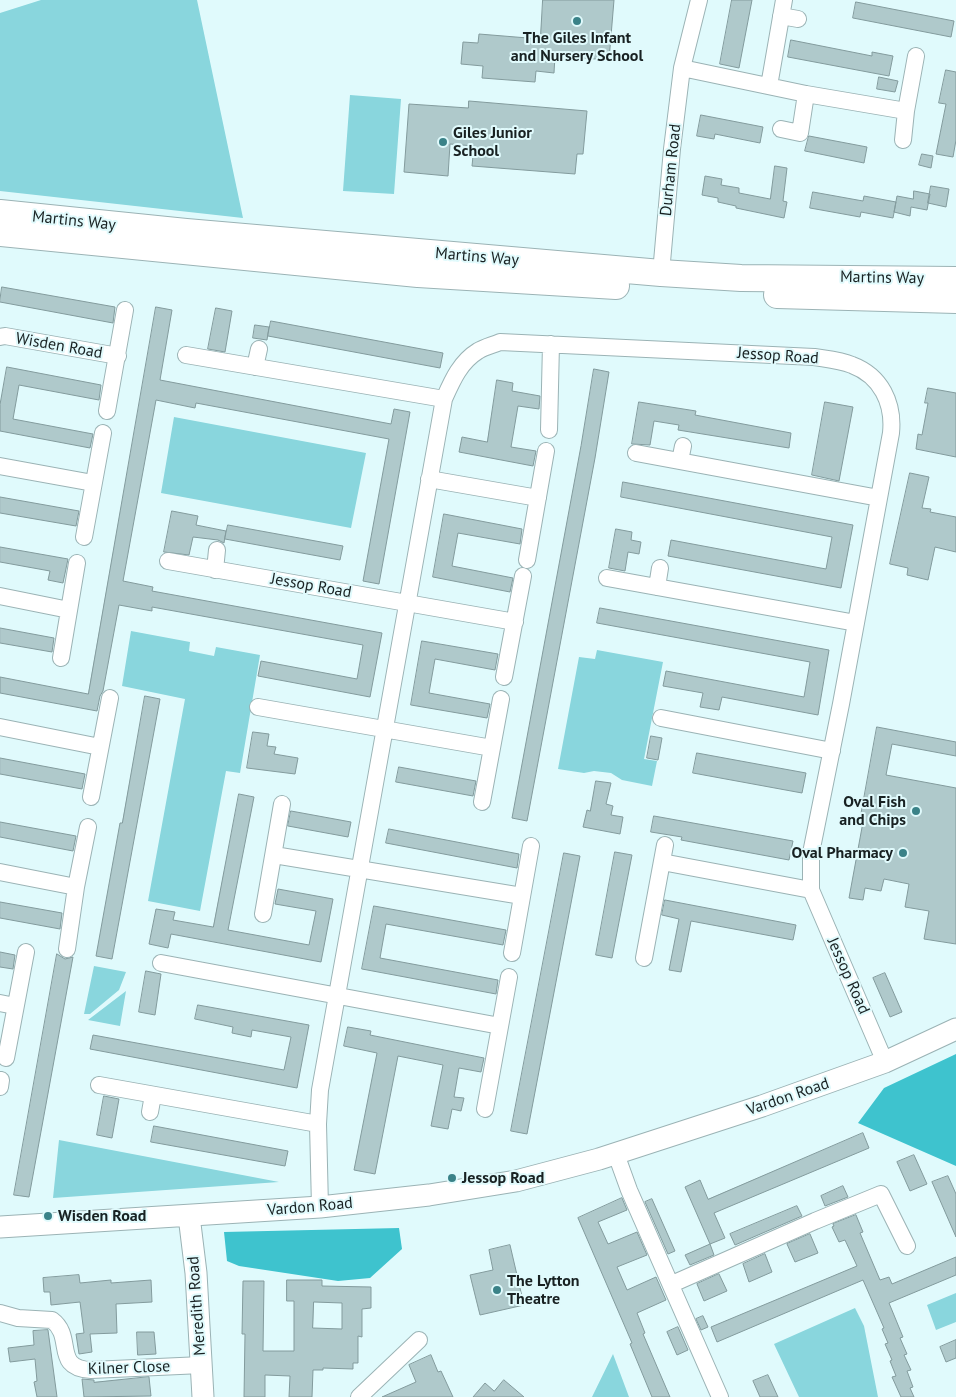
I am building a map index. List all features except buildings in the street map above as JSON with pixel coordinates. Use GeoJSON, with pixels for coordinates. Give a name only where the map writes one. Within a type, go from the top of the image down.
{"type":"FeatureCollection","features":[{"type":"Feature","properties":{"kind":"main road","name":"Martins Way"},"geometry":{"type":"LineString","coordinates":[[0,213],[186,232],[661,273],[740,278],[956,280]]}},
{"type":"Feature","properties":{"kind":"main road","name":"Martins Way"},"geometry":{"type":"LineString","coordinates":[[0,233],[187,253],[418,274],[741,294],[956,300]]}},
{"type":"Feature","properties":{"kind":"street","name":"Durham Road"},"geometry":{"type":"LineString","coordinates":[[661,273],[682,68],[698,0]]}},
{"type":"Feature","properties":{"kind":"street"},"geometry":{"type":"LineString","coordinates":[[769,86],[782,8],[798,19]]}},
{"type":"Feature","properties":{"kind":"street"},"geometry":{"type":"LineString","coordinates":[[903,140],[916,56]]}},
{"type":"Feature","properties":{"kind":"street"},"geometry":{"type":"LineString","coordinates":[[682,68],[806,94],[906,111]]}},
{"type":"Feature","properties":{"kind":"street"},"geometry":{"type":"LineString","coordinates":[[781,130],[799,141],[806,94]]}},
{"type":"Feature","properties":{"kind":"street","name":"Wisden Road"},"geometry":{"type":"LineString","coordinates":[[107,411],[125,310]]}},
{"type":"Feature","properties":{"kind":"street","name":"Wisden Road"},"geometry":{"type":"LineString","coordinates":[[0,337],[5,336],[118,356]]}},
{"type":"Feature","properties":{"kind":"street","name":"Jessop Road"},"geometry":{"type":"LineString","coordinates":[[320,1207],[318,1124],[320,1090],[444,400],[460,368],[478,351],[500,342],[814,357],[851,364],[874,378],[884,392],[892,411],[891,433],[832,751],[811,853],[811,890],[885,1062]]}},
{"type":"Feature","properties":{"kind":"street"},"geometry":{"type":"LineString","coordinates":[[549,430],[551,344]]}},
{"type":"Feature","properties":{"kind":"street"},"geometry":{"type":"LineString","coordinates":[[255,367],[259,349]]}},
{"type":"Feature","properties":{"kind":"street"},"geometry":{"type":"LineString","coordinates":[[186,355],[444,400]]}},
{"type":"Feature","properties":{"kind":"street"},"geometry":{"type":"LineString","coordinates":[[84,537],[103,434]]}},
{"type":"Feature","properties":{"kind":"street"},"geometry":{"type":"LineString","coordinates":[[527,560],[546,451]]}},
{"type":"Feature","properties":{"kind":"street"},"geometry":{"type":"LineString","coordinates":[[636,453],[682,453],[879,498]]}},
{"type":"Feature","properties":{"kind":"street"},"geometry":{"type":"LineString","coordinates":[[0,466],[93,483]]}},
{"type":"Feature","properties":{"kind":"street"},"geometry":{"type":"LineString","coordinates":[[430,479],[538,498]]}},
{"type":"Feature","properties":{"kind":"street"},"geometry":{"type":"LineString","coordinates":[[215,570],[217,550]]}},
{"type":"Feature","properties":{"kind":"street","name":"Jessop Road"},"geometry":{"type":"LineString","coordinates":[[168,561],[515,622]]}},
{"type":"Feature","properties":{"kind":"street"},"geometry":{"type":"LineString","coordinates":[[61,658],[77,563]]}},
{"type":"Feature","properties":{"kind":"street"},"geometry":{"type":"LineString","coordinates":[[657,587],[660,568]]}},
{"type":"Feature","properties":{"kind":"street"},"geometry":{"type":"LineString","coordinates":[[504,677],[523,576]]}},
{"type":"Feature","properties":{"kind":"street"},"geometry":{"type":"LineString","coordinates":[[607,578],[856,623]]}},
{"type":"Feature","properties":{"kind":"street"},"geometry":{"type":"LineString","coordinates":[[0,596],[69,610]]}},
{"type":"Feature","properties":{"kind":"street"},"geometry":{"type":"LineString","coordinates":[[91,797],[110,698]]}},
{"type":"Feature","properties":{"kind":"street"},"geometry":{"type":"LineString","coordinates":[[482,802],[501,699]]}},
{"type":"Feature","properties":{"kind":"street"},"geometry":{"type":"LineString","coordinates":[[258,707],[492,748]]}},
{"type":"Feature","properties":{"kind":"street"},"geometry":{"type":"LineString","coordinates":[[661,718],[832,751]]}},
{"type":"Feature","properties":{"kind":"street"},"geometry":{"type":"LineString","coordinates":[[0,727],[100,746]]}},
{"type":"Feature","properties":{"kind":"street"},"geometry":{"type":"LineString","coordinates":[[263,914],[282,804]]}},
{"type":"Feature","properties":{"kind":"street"},"geometry":{"type":"LineString","coordinates":[[67,949],[76,887],[88,827]]}},
{"type":"Feature","properties":{"kind":"street"},"geometry":{"type":"LineString","coordinates":[[644,958],[665,845]]}},
{"type":"Feature","properties":{"kind":"street"},"geometry":{"type":"LineString","coordinates":[[512,953],[531,846]]}},
{"type":"Feature","properties":{"kind":"street"},"geometry":{"type":"LineString","coordinates":[[274,856],[522,896]]}},
{"type":"Feature","properties":{"kind":"street"},"geometry":{"type":"LineString","coordinates":[[662,862],[811,890]]}},
{"type":"Feature","properties":{"kind":"street"},"geometry":{"type":"LineString","coordinates":[[0,872],[76,887]]}},
{"type":"Feature","properties":{"kind":"street"},"geometry":{"type":"LineString","coordinates":[[6,1058],[7,1004],[26,952]]}},
{"type":"Feature","properties":{"kind":"street"},"geometry":{"type":"LineString","coordinates":[[161,962],[500,1026]]}},
{"type":"Feature","properties":{"kind":"street"},"geometry":{"type":"LineString","coordinates":[[485,1109],[509,977]]}},
{"type":"Feature","properties":{"kind":"street","name":"Vardon Road"},"geometry":{"type":"LineString","coordinates":[[0,1227],[320,1207],[428,1195],[516,1181],[616,1154],[762,1106],[885,1062],[956,1030]]}},
{"type":"Feature","properties":{"kind":"street"},"geometry":{"type":"LineString","coordinates":[[99,1085],[318,1124]]}},
{"type":"Feature","properties":{"kind":"street"},"geometry":{"type":"LineString","coordinates":[[150,1112],[153,1095]]}},
{"type":"Feature","properties":{"kind":"street"},"geometry":{"type":"LineString","coordinates":[[616,1154],[629,1190],[672,1284],[685,1320],[720,1397]]}},
{"type":"Feature","properties":{"kind":"street"},"geometry":{"type":"LineString","coordinates":[[672,1284],[880,1194],[907,1246]]}},
{"type":"Feature","properties":{"kind":"street","name":"Meredith Road"},"geometry":{"type":"LineString","coordinates":[[189,1216],[196,1272],[203,1397]]}},
{"type":"Feature","properties":{"kind":"street","name":"Kilner Close"},"geometry":{"type":"LineString","coordinates":[[0,1313],[18,1318],[52,1320],[62,1330],[67,1359],[79,1369],[202,1365]]}},
{"type":"Feature","properties":{"kind":"street"},"geometry":{"type":"LineString","coordinates":[[359,1397],[420,1340]]}},
{"type":"Feature","properties":{"kind":"shaded area"},"geometry":{"type":"Polygon","coordinates":[[[41,0],[197,0],[243,218],[0,191],[0,13],[41,0]]]}},
{"type":"Feature","properties":{"kind":"shaded area"},"geometry":{"type":"Polygon","coordinates":[[[350,95],[401,99],[394,194],[343,191],[350,95]]]}},
{"type":"Feature","properties":{"kind":"shaded area"},"geometry":{"type":"Polygon","coordinates":[[[174,417],[366,453],[351,528],[161,493],[174,417]]]}},
{"type":"Feature","properties":{"kind":"shaded area"},"geometry":{"type":"Polygon","coordinates":[[[131,631],[190,642],[189,651],[214,656],[216,647],[260,655],[240,773],[226,771],[200,911],[148,901],[185,699],[122,686],[131,631]]]}},
{"type":"Feature","properties":{"kind":"shaded area"},"geometry":{"type":"Polygon","coordinates":[[[597,650],[663,662],[644,759],[657,761],[652,786],[622,780],[611,773],[594,771],[584,773],[558,769],[579,657],[595,659],[597,650]]]}},
{"type":"Feature","properties":{"kind":"shaded area"},"geometry":{"type":"Polygon","coordinates":[[[94,966],[126,972],[119,990],[90,1014],[84,1014],[94,966]]]}},
{"type":"Feature","properties":{"kind":"shaded area"},"geometry":{"type":"Polygon","coordinates":[[[126,991],[120,1026],[88,1020],[126,991]]]}},
{"type":"Feature","properties":{"kind":"shaded area"},"geometry":{"type":"Polygon","coordinates":[[[956,1054],[956,1166],[858,1123],[884,1088],[956,1054]]]}},
{"type":"Feature","properties":{"kind":"shaded area"},"geometry":{"type":"Polygon","coordinates":[[[59,1140],[279,1182],[53,1198],[59,1140]]]}},
{"type":"Feature","properties":{"kind":"shaded area"},"geometry":{"type":"Polygon","coordinates":[[[399,1228],[402,1249],[370,1278],[338,1281],[239,1266],[227,1261],[224,1232],[399,1228]]]}},
{"type":"Feature","properties":{"kind":"shaded area"},"geometry":{"type":"Polygon","coordinates":[[[956,1293],[956,1322],[936,1330],[927,1305],[956,1293]]]}},
{"type":"Feature","properties":{"kind":"shaded area"},"geometry":{"type":"Polygon","coordinates":[[[855,1308],[864,1326],[878,1397],[799,1397],[774,1344],[855,1308]]]}},
{"type":"Feature","properties":{"kind":"shaded area"},"geometry":{"type":"Polygon","coordinates":[[[613,1354],[629,1397],[592,1397],[613,1354]]]}},
{"type":"Feature","properties":{"kind":"place","name":"The Giles Infant and Nursery School"},"geometry":{"type":"Point","coordinates":[577,21]}},
{"type":"Feature","properties":{"kind":"place","name":"Giles Junior School"},"geometry":{"type":"Point","coordinates":[443,142]}},
{"type":"Feature","properties":{"kind":"place","name":"Oval Fish and Chips"},"geometry":{"type":"Point","coordinates":[916,811]}},
{"type":"Feature","properties":{"kind":"place","name":"Oval Pharmacy"},"geometry":{"type":"Point","coordinates":[903,853]}},
{"type":"Feature","properties":{"kind":"place","name":"Jessop Road"},"geometry":{"type":"Point","coordinates":[452,1178]}},
{"type":"Feature","properties":{"kind":"place","name":"Wisden Road"},"geometry":{"type":"Point","coordinates":[48,1216]}},
{"type":"Feature","properties":{"kind":"place","name":"The Lytton Theatre"},"geometry":{"type":"Point","coordinates":[497,1290]}}]}
